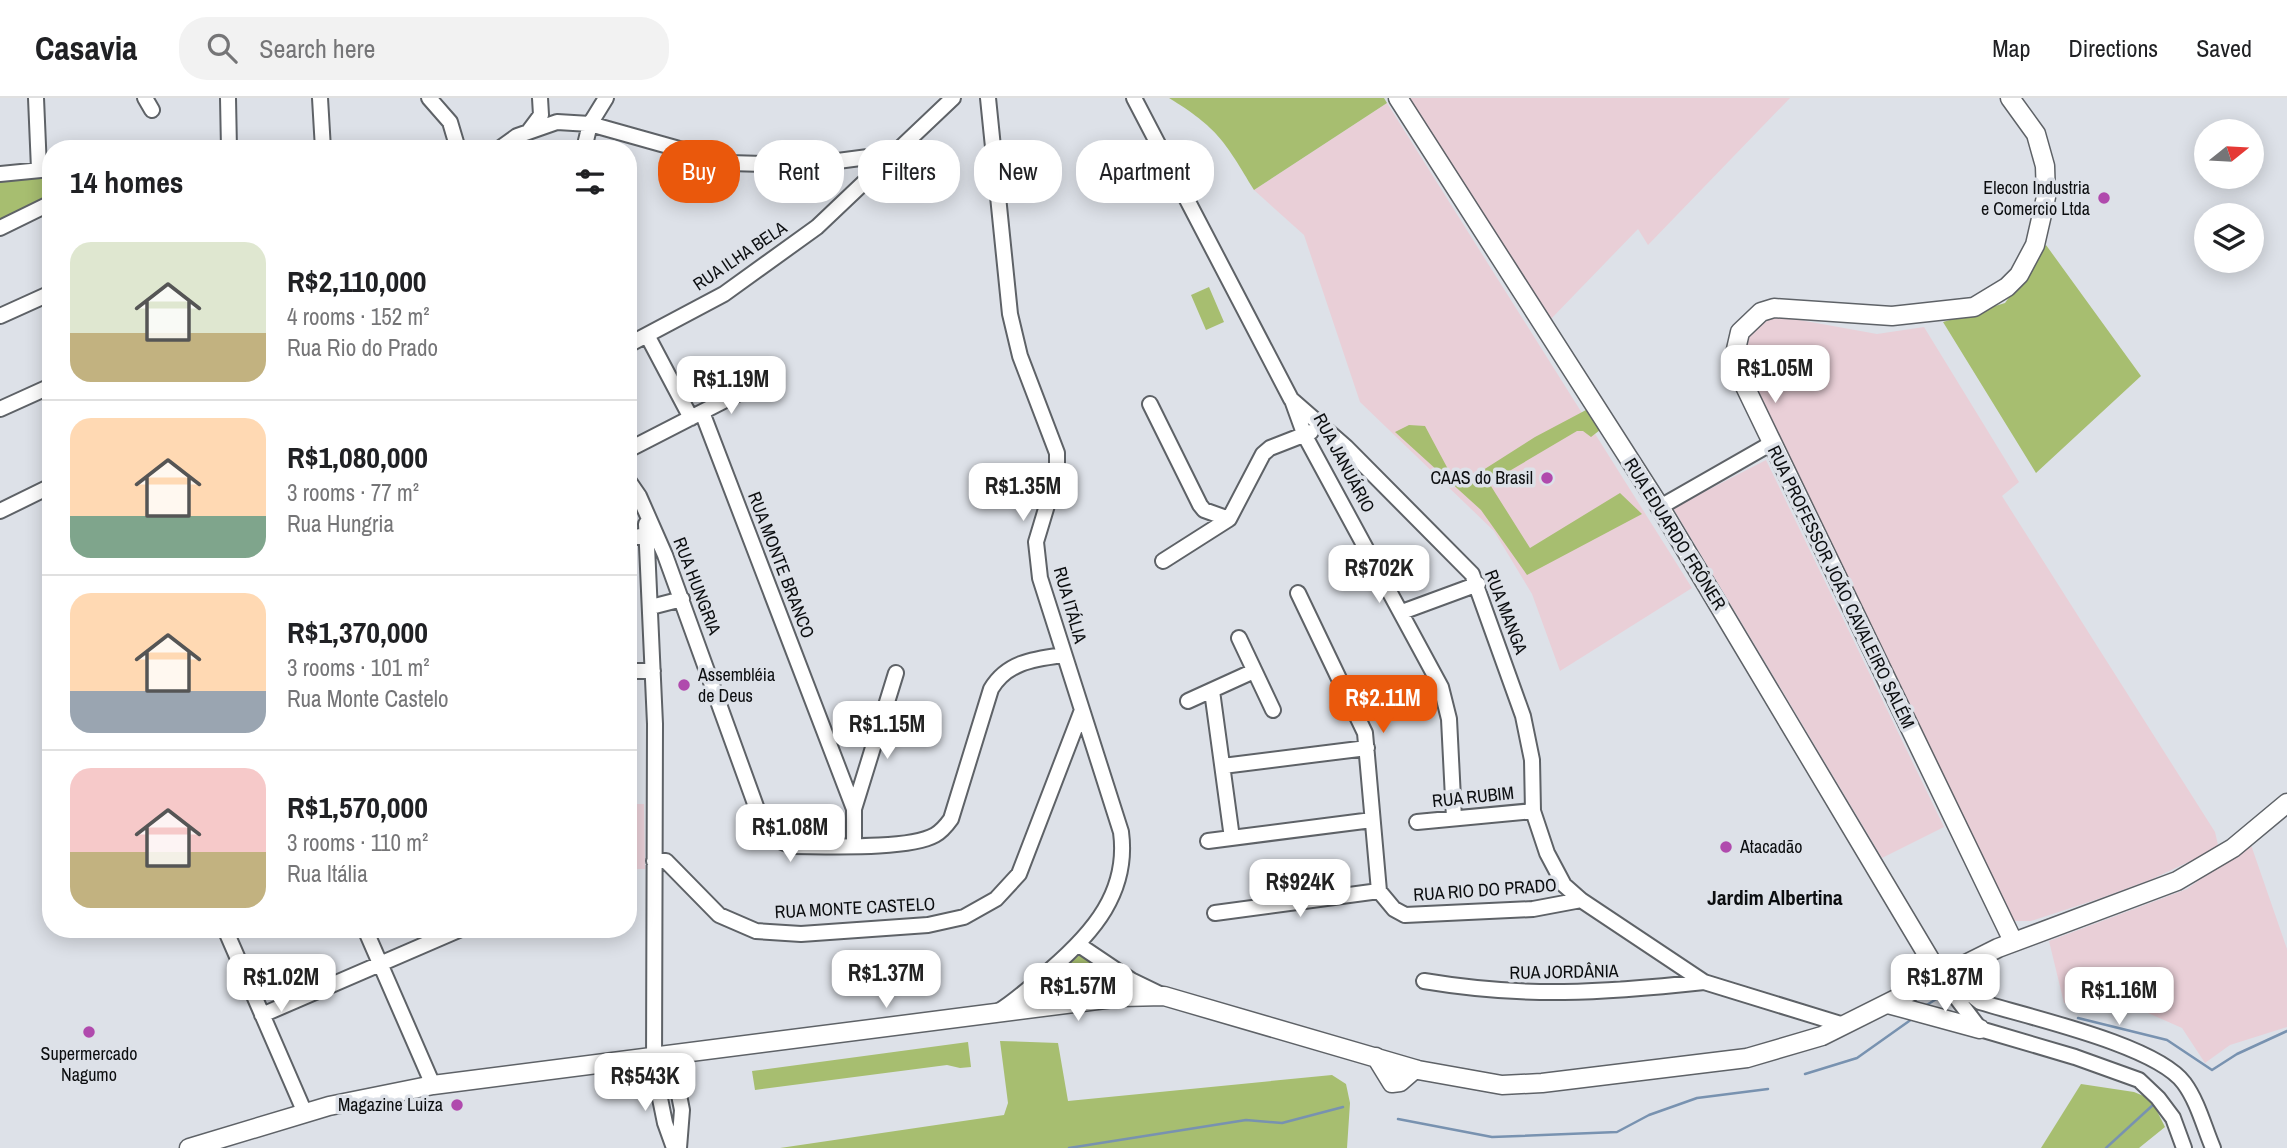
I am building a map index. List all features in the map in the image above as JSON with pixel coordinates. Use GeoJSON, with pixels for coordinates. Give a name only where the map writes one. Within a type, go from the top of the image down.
{"type":"FeatureCollection","features":[{"type":"Feature","properties":{"kind":"main road","name":"RUA EDUARDO FRÔNER"},"geometry":{"type":"LineString","coordinates":[[1398,98],[1660,507],[1943,971]]}},
{"type":"Feature","properties":{"kind":"main road","name":"RUA PROFESSOR JOÃO CAVALEIRO SALÉM"},"geometry":{"type":"LineString","coordinates":[[2010,98],[2036,134],[2045,166],[2046,197],[2040,227],[2029,259],[2019,275],[1998,293],[1974,307],[1892,316],[1793,307],[1761,312],[1740,332],[1734,358],[1772,443],[2011,937]]}},
{"type":"Feature","properties":{"kind":"main road"},"geometry":{"type":"LineString","coordinates":[[1156,992],[1415,1069],[1502,1085],[1542,1083],[1747,1058],[1795,1046],[2011,937],[2149,885],[2203,860],[2287,797]]}},
{"type":"Feature","properties":{"kind":"main road"},"geometry":{"type":"LineString","coordinates":[[2011,937],[2126,902],[2186,876],[2233,848],[2287,803]]}},
{"type":"Feature","properties":{"kind":"main road"},"geometry":{"type":"LineString","coordinates":[[190,1148],[305,1113],[433,1085],[991,1016],[1179,989],[1433,1065],[1468,1074],[1511,1079],[1705,1055],[1799,1036],[1888,1004],[1943,971]]}},
{"type":"Feature","properties":{"kind":"main road"},"geometry":{"type":"LineString","coordinates":[[1888,1004],[1980,1029]]}},
{"type":"Feature","properties":{"kind":"street"},"geometry":{"type":"LineString","coordinates":[[36,98],[42,145]]}},
{"type":"Feature","properties":{"kind":"street"},"geometry":{"type":"LineString","coordinates":[[228,98],[229,140]]}},
{"type":"Feature","properties":{"kind":"street"},"geometry":{"type":"LineString","coordinates":[[320,98],[322,140]]}},
{"type":"Feature","properties":{"kind":"street"},"geometry":{"type":"LineString","coordinates":[[540,98],[557,122]]}},
{"type":"Feature","properties":{"kind":"street"},"geometry":{"type":"LineString","coordinates":[[528,132],[541,115],[540,98]]}},
{"type":"Feature","properties":{"kind":"street"},"geometry":{"type":"LineString","coordinates":[[586,140],[590,124],[606,98]]}},
{"type":"Feature","properties":{"kind":"street","name":"RUA ILHA BELA"},"geometry":{"type":"LineString","coordinates":[[906,140],[953,98]]}},
{"type":"Feature","properties":{"kind":"street","name":"RUA ITÁLIA"},"geometry":{"type":"LineString","coordinates":[[988,98],[1010,314],[1020,356],[1056,453],[1057,472],[1036,542],[1040,578],[1121,832],[1124,853],[1107,907],[1079,945],[1016,1001],[991,1016]]}},
{"type":"Feature","properties":{"kind":"street","name":"RUA MANGA"},"geometry":{"type":"LineString","coordinates":[[1134,98],[1291,399],[1322,426],[1472,574],[1478,584],[1529,739],[1533,811],[1554,869],[1564,885],[1581,901],[1704,982],[1837,1023]]}},
{"type":"Feature","properties":{"kind":"street"},"geometry":{"type":"LineString","coordinates":[[434,100],[450,122],[455,140]]}},
{"type":"Feature","properties":{"kind":"street"},"geometry":{"type":"LineString","coordinates":[[514,140],[557,122],[590,124],[729,163],[780,166],[858,159]]}},
{"type":"Feature","properties":{"kind":"street"},"geometry":{"type":"LineString","coordinates":[[848,160],[858,164]]}},
{"type":"Feature","properties":{"kind":"street"},"geometry":{"type":"LineString","coordinates":[[0,174],[42,169]]}},
{"type":"Feature","properties":{"kind":"street","name":"RUA ILHA BELA"},"geometry":{"type":"LineString","coordinates":[[637,340],[723,294],[755,273],[817,227],[858,187]]}},
{"type":"Feature","properties":{"kind":"street"},"geometry":{"type":"LineString","coordinates":[[0,228],[42,207]]}},
{"type":"Feature","properties":{"kind":"street"},"geometry":{"type":"LineString","coordinates":[[0,316],[42,297]]}},
{"type":"Feature","properties":{"kind":"street","name":"RUA MONTE BRANCO"},"geometry":{"type":"LineString","coordinates":[[647,335],[696,415],[854,809]]}},
{"type":"Feature","properties":{"kind":"street"},"geometry":{"type":"LineString","coordinates":[[0,409],[42,390]]}},
{"type":"Feature","properties":{"kind":"street"},"geometry":{"type":"LineString","coordinates":[[637,445],[745,390]]}},
{"type":"Feature","properties":{"kind":"street","name":"RUA JANUÁRIO"},"geometry":{"type":"LineString","coordinates":[[1291,399],[1305,436],[1402,612],[1447,702],[1454,818]]}},
{"type":"Feature","properties":{"kind":"street"},"geometry":{"type":"LineString","coordinates":[[1150,404],[1200,505],[1204,510],[1229,519]]}},
{"type":"Feature","properties":{"kind":"street"},"geometry":{"type":"LineString","coordinates":[[1163,561],[1229,519],[1263,454],[1322,426]]}},
{"type":"Feature","properties":{"kind":"street"},"geometry":{"type":"LineString","coordinates":[[1660,507],[1772,443]]}},
{"type":"Feature","properties":{"kind":"street"},"geometry":{"type":"LineString","coordinates":[[0,511],[42,490]]}},
{"type":"Feature","properties":{"kind":"street","name":"RUA HUNGRIA"},"geometry":{"type":"LineString","coordinates":[[637,494],[682,599],[759,814],[769,832],[792,846],[854,846],[923,839],[943,829],[951,820],[991,689],[998,678],[1018,664],[1063,654]]}},
{"type":"Feature","properties":{"kind":"street"},"geometry":{"type":"LineString","coordinates":[[643,509],[648,534],[651,607],[654,860],[662,1056],[682,1110],[677,1148]]}},
{"type":"Feature","properties":{"kind":"street"},"geometry":{"type":"LineString","coordinates":[[637,537],[648,534]]}},
{"type":"Feature","properties":{"kind":"street"},"geometry":{"type":"LineString","coordinates":[[1402,612],[1478,584]]}},
{"type":"Feature","properties":{"kind":"street"},"geometry":{"type":"LineString","coordinates":[[1215,912],[1379,891],[1365,733],[1298,593]]}},
{"type":"Feature","properties":{"kind":"street"},"geometry":{"type":"LineString","coordinates":[[651,607],[682,599]]}},
{"type":"Feature","properties":{"kind":"street"},"geometry":{"type":"LineString","coordinates":[[1239,638],[1273,710]]}},
{"type":"Feature","properties":{"kind":"street"},"geometry":{"type":"LineString","coordinates":[[637,671],[653,671]]}},
{"type":"Feature","properties":{"kind":"street"},"geometry":{"type":"LineString","coordinates":[[1188,701],[1254,671]]}},
{"type":"Feature","properties":{"kind":"street"},"geometry":{"type":"LineString","coordinates":[[854,846],[854,809],[896,673]]}},
{"type":"Feature","properties":{"kind":"street"},"geometry":{"type":"LineString","coordinates":[[1212,691],[1232,838]]}},
{"type":"Feature","properties":{"kind":"street","name":"RUA MONTE CASTELO"},"geometry":{"type":"LineString","coordinates":[[654,860],[666,861],[719,915],[757,931],[815,933],[928,925],[964,917],[996,899],[1019,874],[1082,710]]}},
{"type":"Feature","properties":{"kind":"street"},"geometry":{"type":"LineString","coordinates":[[1223,766],[1367,748]]}},
{"type":"Feature","properties":{"kind":"street","name":"RUA RUBIM"},"geometry":{"type":"LineString","coordinates":[[1418,822],[1533,811]]}},
{"type":"Feature","properties":{"kind":"street"},"geometry":{"type":"LineString","coordinates":[[1208,841],[1372,820]]}},
{"type":"Feature","properties":{"kind":"street","name":"RUA RIO DO PRADO"},"geometry":{"type":"LineString","coordinates":[[1379,891],[1394,909],[1405,915],[1533,909],[1581,901]]}},
{"type":"Feature","properties":{"kind":"street"},"geometry":{"type":"LineString","coordinates":[[229,938],[305,1113]]}},
{"type":"Feature","properties":{"kind":"street"},"geometry":{"type":"LineString","coordinates":[[369,938],[433,1085]]}},
{"type":"Feature","properties":{"kind":"street"},"geometry":{"type":"LineString","coordinates":[[262,1015],[441,938]]}},
{"type":"Feature","properties":{"kind":"street"},"geometry":{"type":"LineString","coordinates":[[1079,945],[1156,992]]}},
{"type":"Feature","properties":{"kind":"street"},"geometry":{"type":"LineString","coordinates":[[1943,971],[1980,1029],[2075,1057],[2139,1080],[2158,1098],[2173,1118],[2184,1148]]}},
{"type":"Feature","properties":{"kind":"street"},"geometry":{"type":"LineString","coordinates":[[1943,971],[1980,1002],[2116,1044],[2168,1068],[2183,1082],[2194,1098],[2213,1148]]}},
{"type":"Feature","properties":{"kind":"street","name":"RUA JORDÂNIA"},"geometry":{"type":"LineString","coordinates":[[1424,981],[1515,994],[1610,992],[1704,982]]}},
{"type":"Feature","properties":{"kind":"street"},"geometry":{"type":"LineString","coordinates":[[662,1056],[654,1081],[677,1148]]}},
{"type":"Feature","properties":{"kind":"shaded area"},"geometry":{"type":"Polygon","coordinates":[[[1405,98],[1790,98],[1648,245],[1638,229],[1548,322],[1405,98]]]}},
{"type":"Feature","properties":{"kind":"shaded area"},"geometry":{"type":"Polygon","coordinates":[[[1387,103],[1692,588],[1560,671],[1532,594],[1494,531],[1360,402],[1304,235],[1254,190],[1387,103]]]}},
{"type":"Feature","properties":{"kind":"shaded area"},"geometry":{"type":"Polygon","coordinates":[[[1783,317],[1877,334],[1924,327],[2019,482],[2002,496],[2215,832],[2218,845],[2212,851],[2150,880],[2101,898],[2031,921],[2013,921],[1745,367],[1743,352],[1750,334],[1764,320],[1783,317]]]}},
{"type":"Feature","properties":{"kind":"shaded area"},"geometry":{"type":"Polygon","coordinates":[[[1766,460],[1944,827],[1882,858],[1673,508],[1766,460]]]}},
{"type":"Feature","properties":{"kind":"shaded area"},"geometry":{"type":"Polygon","coordinates":[[[637,804],[644,804],[645,869],[637,869],[637,804]]]}},
{"type":"Feature","properties":{"kind":"shaded area"},"geometry":{"type":"Polygon","coordinates":[[[2250,842],[2287,949],[2287,1027],[2230,1045],[2205,1063],[2182,1028],[2148,1013],[2064,1003],[2049,941],[2187,889],[2250,842]]]}},
{"type":"Feature","properties":{"kind":"green space"},"geometry":{"type":"Polygon","coordinates":[[[1169,98],[1384,98],[1387,103],[1254,190],[1219,137],[1199,118],[1169,98]]]}},
{"type":"Feature","properties":{"kind":"green space"},"geometry":{"type":"Polygon","coordinates":[[[42,176],[42,203],[0,221],[0,179],[42,176]]]}},
{"type":"Feature","properties":{"kind":"green space"},"geometry":{"type":"Polygon","coordinates":[[[2046,245],[2141,376],[2036,473],[1943,322],[2005,303],[2046,245]]]}},
{"type":"Feature","properties":{"kind":"green space"},"geometry":{"type":"Polygon","coordinates":[[[1209,287],[1224,322],[1206,330],[1191,295],[1209,287]]]}},
{"type":"Feature","properties":{"kind":"green space"},"geometry":{"type":"Polygon","coordinates":[[[1586,410],[1600,430],[1591,437],[1583,431],[1577,431],[1489,483],[1530,548],[1620,493],[1642,514],[1527,575],[1481,510],[1395,432],[1409,425],[1425,426],[1449,471],[1469,479],[1535,437],[1586,410]]]}},
{"type":"Feature","properties":{"kind":"green space"},"geometry":{"type":"Polygon","coordinates":[[[1081,953],[1129,987],[1039,994],[1081,953]]]}},
{"type":"Feature","properties":{"kind":"green space"},"geometry":{"type":"Polygon","coordinates":[[[1000,1041],[1058,1043],[1068,1101],[1332,1075],[1346,1084],[1350,1103],[1347,1148],[780,1148],[1004,1115],[1008,1103],[1000,1041]]]}},
{"type":"Feature","properties":{"kind":"green space"},"geometry":{"type":"Polygon","coordinates":[[[968,1042],[971,1067],[947,1065],[755,1090],[752,1071],[968,1042]]]}},
{"type":"Feature","properties":{"kind":"green space"},"geometry":{"type":"Polygon","coordinates":[[[2081,1084],[2134,1092],[2151,1099],[2165,1127],[2139,1148],[2041,1148],[2081,1084]]]}},
{"type":"Feature","properties":{"kind":"waterway"},"geometry":{"type":"LineString","coordinates":[[1925,1006],[1943,995]]}},
{"type":"Feature","properties":{"kind":"waterway"},"geometry":{"type":"LineString","coordinates":[[2078,1018],[2167,1040],[2212,1070],[2237,1054],[2287,1031]]}},
{"type":"Feature","properties":{"kind":"waterway"},"geometry":{"type":"LineString","coordinates":[[1805,1074],[1857,1058],[1912,1019]]}},
{"type":"Feature","properties":{"kind":"waterway"},"geometry":{"type":"LineString","coordinates":[[1398,1119],[1492,1137],[1617,1132],[1649,1115],[1697,1098],[1768,1089]]}},
{"type":"Feature","properties":{"kind":"waterway"},"geometry":{"type":"LineString","coordinates":[[2106,1148],[2154,1104]]}},
{"type":"Feature","properties":{"kind":"waterway"},"geometry":{"type":"LineString","coordinates":[[1069,1148],[1246,1120],[1282,1123],[1343,1107]]}},
{"type":"Feature","properties":{"kind":"place","name":"Elecon Industria e Comercio Ltda"},"geometry":{"type":"Point","coordinates":[2104,198]}},
{"type":"Feature","properties":{"kind":"place","name":"CAAS do Brasil"},"geometry":{"type":"Point","coordinates":[1547,478]}},
{"type":"Feature","properties":{"kind":"place","name":"Assembléia de Deus"},"geometry":{"type":"Point","coordinates":[684,685]}},
{"type":"Feature","properties":{"kind":"place","name":"Atacadão"},"geometry":{"type":"Point","coordinates":[1726,847]}},
{"type":"Feature","properties":{"kind":"place","name":"Supermercado Nagumo"},"geometry":{"type":"Point","coordinates":[89,1032]}},
{"type":"Feature","properties":{"kind":"place","name":"Magazine Luiza"},"geometry":{"type":"Point","coordinates":[457,1105]}},
{"type":"Feature","properties":{"kind":"district","name":"Jardim Albertina"},"geometry":{"type":"Point","coordinates":[1775,898]}}]}
